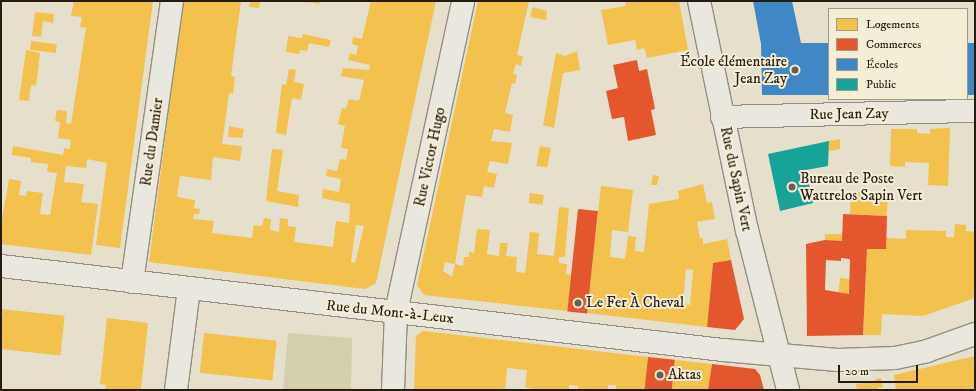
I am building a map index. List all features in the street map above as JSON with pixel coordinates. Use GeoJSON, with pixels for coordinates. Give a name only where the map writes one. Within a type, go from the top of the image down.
{"type":"FeatureCollection","features":[{"type":"Feature","properties":{"kind":"street","name":"Rue du Damier"},"geometry":{"type":"LineString","coordinates":[[132,282],[172,1]]}},
{"type":"Feature","properties":{"kind":"street","name":"Rue Victor Hugo"},"geometry":{"type":"LineString","coordinates":[[393,390],[396,312],[463,1]]}},
{"type":"Feature","properties":{"kind":"street","name":"Rue du Sapin Vert"},"geometry":{"type":"LineString","coordinates":[[699,1],[722,117],[788,390]]}},
{"type":"Feature","properties":{"kind":"street","name":"Rue Jean Zay"},"geometry":{"type":"LineString","coordinates":[[722,117],[975,111]]}},
{"type":"Feature","properties":{"kind":"street","name":"Rue du Mont-à-Leux"},"geometry":{"type":"LineString","coordinates":[[1,266],[189,289],[779,355],[838,360],[895,358],[927,351],[975,334]]}},
{"type":"Feature","properties":{"kind":"street"},"geometry":{"type":"LineString","coordinates":[[176,390],[189,289]]}},
{"type":"Feature","properties":{"kind":"shaded area"},"geometry":{"type":"Polygon","coordinates":[[[288,333],[352,338],[351,390],[283,390],[288,333]]]}},
{"type":"Feature","properties":{"kind":"building: Logements"},"geometry":{"type":"Polygon","coordinates":[[[74,1],[153,1],[120,248],[96,245],[107,163],[87,159],[86,168],[66,166],[64,182],[84,184],[81,202],[98,204],[91,255],[1,244],[1,225],[9,179],[21,181],[19,195],[26,196],[27,191],[43,193],[40,214],[50,215],[57,173],[47,172],[48,164],[31,162],[31,158],[12,155],[13,146],[63,155],[64,148],[70,149],[71,140],[58,138],[60,122],[55,121],[57,110],[67,111],[66,123],[71,124],[86,28],[80,27],[82,17],[71,16],[74,1]]]}},
{"type":"Feature","properties":{"kind":"building: Logements"},"geometry":{"type":"Polygon","coordinates":[[[183,1],[241,1],[231,76],[235,77],[233,94],[229,93],[222,144],[242,146],[240,161],[213,157],[211,180],[180,176],[177,197],[195,200],[194,208],[200,209],[199,214],[194,214],[193,219],[214,221],[212,233],[252,238],[254,225],[262,226],[264,218],[271,219],[270,230],[279,232],[280,218],[288,219],[288,226],[296,227],[294,242],[333,247],[336,221],[349,223],[350,204],[322,198],[323,189],[339,192],[341,179],[326,176],[327,169],[337,171],[340,159],[346,160],[348,149],[341,148],[345,126],[338,124],[342,108],[346,109],[349,99],[359,101],[364,80],[341,76],[343,68],[369,70],[370,65],[348,60],[350,53],[356,55],[358,46],[352,44],[353,37],[362,39],[371,1],[436,1],[376,283],[365,289],[149,262],[183,1]],[[356,225],[351,262],[355,263],[364,226],[356,225]]]}},
{"type":"Feature","properties":{"kind":"building: Logements"},"geometry":{"type":"Polygon","coordinates":[[[250,1],[260,1],[259,8],[249,7],[250,1]]]}},
{"type":"Feature","properties":{"kind":"building: Logements"},"geometry":{"type":"Polygon","coordinates":[[[296,1],[308,1],[308,3],[296,1]]]}},
{"type":"Feature","properties":{"kind":"building: Logements"},"geometry":{"type":"Polygon","coordinates":[[[320,1],[319,4],[310,2],[320,1]]]}},
{"type":"Feature","properties":{"kind":"building: Logements"},"geometry":{"type":"Polygon","coordinates":[[[478,1],[529,1],[517,55],[523,56],[521,66],[516,64],[513,74],[517,75],[515,84],[512,83],[505,113],[513,115],[510,132],[494,129],[491,141],[512,143],[508,164],[490,161],[487,172],[497,174],[494,188],[484,186],[482,197],[466,195],[455,264],[463,266],[464,257],[469,257],[469,252],[474,253],[477,229],[490,230],[487,254],[499,256],[500,243],[508,243],[506,256],[517,257],[516,272],[525,273],[530,232],[539,233],[537,254],[554,256],[559,207],[569,208],[565,257],[559,257],[559,263],[567,264],[566,274],[571,275],[567,311],[424,295],[417,285],[478,1]],[[445,262],[443,271],[452,277],[455,264],[445,262]]]}},
{"type":"Feature","properties":{"kind":"building: Logements"},"geometry":{"type":"Polygon","coordinates":[[[625,1],[679,1],[688,50],[647,58],[644,48],[637,50],[635,40],[608,45],[601,10],[626,6],[625,1]]]}},
{"type":"Feature","properties":{"kind":"building: Logements"},"geometry":{"type":"Polygon","coordinates":[[[533,7],[547,11],[546,20],[530,17],[533,7]]]}},
{"type":"Feature","properties":{"kind":"building: Logements"},"geometry":{"type":"Polygon","coordinates":[[[35,12],[54,14],[53,23],[43,21],[41,37],[32,36],[35,12]]]}},
{"type":"Feature","properties":{"kind":"building: Logements"},"geometry":{"type":"Polygon","coordinates":[[[303,34],[331,40],[329,47],[309,43],[307,51],[300,50],[299,54],[286,52],[288,36],[302,38],[303,34]]]}},
{"type":"Feature","properties":{"kind":"building: Logements"},"geometry":{"type":"Polygon","coordinates":[[[31,41],[57,44],[56,53],[30,50],[31,41]]]}},
{"type":"Feature","properties":{"kind":"building: Logements"},"geometry":{"type":"Polygon","coordinates":[[[26,50],[40,53],[36,86],[31,85],[29,101],[19,100],[26,50]]]}},
{"type":"Feature","properties":{"kind":"building: Logements"},"geometry":{"type":"Polygon","coordinates":[[[577,51],[580,70],[563,73],[554,128],[543,125],[556,53],[565,56],[577,51]]]}},
{"type":"Feature","properties":{"kind":"building: Logements"},"geometry":{"type":"Polygon","coordinates":[[[289,69],[296,70],[294,82],[304,84],[301,100],[292,98],[286,135],[276,133],[282,84],[286,85],[289,69]]]}},
{"type":"Feature","properties":{"kind":"building: Logements"},"geometry":{"type":"Polygon","coordinates":[[[229,126],[244,129],[242,138],[228,137],[229,126]]]}},
{"type":"Feature","properties":{"kind":"building: Logements"},"geometry":{"type":"Polygon","coordinates":[[[950,128],[948,186],[928,185],[929,163],[905,162],[905,167],[890,166],[891,129],[917,129],[917,133],[930,134],[930,129],[950,128]]]}},
{"type":"Feature","properties":{"kind":"building: Logements"},"geometry":{"type":"Polygon","coordinates":[[[840,139],[840,149],[829,151],[829,141],[840,139]]]}},
{"type":"Feature","properties":{"kind":"building: Logements"},"geometry":{"type":"Polygon","coordinates":[[[540,146],[551,148],[547,168],[537,166],[540,146]]]}},
{"type":"Feature","properties":{"kind":"building: Logements"},"geometry":{"type":"Polygon","coordinates":[[[272,149],[283,150],[277,191],[299,195],[298,207],[266,201],[272,149]]]}},
{"type":"Feature","properties":{"kind":"building: Logements"},"geometry":{"type":"Polygon","coordinates":[[[653,175],[659,176],[657,185],[651,185],[653,175]]]}},
{"type":"Feature","properties":{"kind":"building: Logements"},"geometry":{"type":"Polygon","coordinates":[[[703,184],[707,203],[712,202],[715,219],[697,222],[700,238],[703,238],[703,244],[727,239],[731,260],[713,263],[707,327],[587,313],[601,186],[633,190],[628,232],[612,230],[610,257],[625,259],[628,236],[636,237],[635,251],[644,252],[649,204],[679,199],[678,191],[703,184]],[[686,269],[683,304],[690,305],[693,270],[686,269]]]}},
{"type":"Feature","properties":{"kind":"building: Logements"},"geometry":{"type":"Polygon","coordinates":[[[851,192],[888,194],[887,216],[850,214],[851,192]]]}},
{"type":"Feature","properties":{"kind":"building: Logements"},"geometry":{"type":"Polygon","coordinates":[[[530,193],[544,195],[542,205],[529,203],[530,193]]]}},
{"type":"Feature","properties":{"kind":"building: Logements"},"geometry":{"type":"Polygon","coordinates":[[[955,224],[966,225],[966,231],[975,232],[975,298],[923,316],[882,314],[881,335],[863,335],[867,249],[886,249],[886,238],[906,239],[906,230],[946,231],[946,237],[954,237],[955,224]]]}},
{"type":"Feature","properties":{"kind":"building: Logements"},"geometry":{"type":"Polygon","coordinates":[[[825,234],[842,234],[842,241],[825,240],[825,234]]]}},
{"type":"Feature","properties":{"kind":"building: Logements"},"geometry":{"type":"Polygon","coordinates":[[[840,278],[850,279],[848,295],[838,294],[840,278]]]}},
{"type":"Feature","properties":{"kind":"building: Logements"},"geometry":{"type":"Polygon","coordinates":[[[1,309],[65,316],[60,355],[1,349],[1,309]]]}},
{"type":"Feature","properties":{"kind":"building: Logements"},"geometry":{"type":"Polygon","coordinates":[[[107,318],[148,323],[141,389],[105,390],[106,385],[100,384],[107,318]]]}},
{"type":"Feature","properties":{"kind":"building: Logements"},"geometry":{"type":"Polygon","coordinates":[[[423,331],[648,357],[645,390],[616,390],[616,385],[608,385],[608,390],[578,390],[578,386],[569,385],[569,390],[536,390],[525,387],[527,370],[507,368],[505,390],[414,390],[416,336],[423,331]]]}},
{"type":"Feature","properties":{"kind":"building: Logements"},"geometry":{"type":"Polygon","coordinates":[[[204,333],[277,341],[272,380],[200,373],[204,333]]]}},
{"type":"Feature","properties":{"kind":"building: Logements"},"geometry":{"type":"Polygon","coordinates":[[[975,356],[975,390],[896,390],[894,375],[975,356]]]}},
{"type":"Feature","properties":{"kind":"building: Logements"},"geometry":{"type":"Polygon","coordinates":[[[675,360],[712,364],[708,390],[671,390],[675,360]]]}},
{"type":"Feature","properties":{"kind":"building: Logements"},"geometry":{"type":"Polygon","coordinates":[[[881,378],[883,387],[877,388],[878,390],[857,390],[856,384],[876,382],[875,379],[881,378]]]}},
{"type":"Feature","properties":{"kind":"building: Commerces"},"geometry":{"type":"Polygon","coordinates":[[[637,60],[639,71],[647,69],[655,109],[651,110],[656,135],[628,141],[624,117],[612,119],[606,91],[618,88],[613,65],[637,60]]]}},
{"type":"Feature","properties":{"kind":"building: Commerces"},"geometry":{"type":"Polygon","coordinates":[[[578,209],[598,211],[587,314],[567,311],[578,209]]]}},
{"type":"Feature","properties":{"kind":"building: Commerces"},"geometry":{"type":"Polygon","coordinates":[[[843,214],[887,216],[886,249],[867,249],[863,335],[807,336],[806,244],[825,240],[842,241],[843,214]],[[841,258],[841,261],[826,260],[825,290],[849,294],[850,259],[841,258]]]}},
{"type":"Feature","properties":{"kind":"building: Commerces"},"geometry":{"type":"Polygon","coordinates":[[[731,260],[744,319],[735,330],[707,327],[713,263],[731,260]]]}},
{"type":"Feature","properties":{"kind":"building: Commerces","name":"Aktas"},"geometry":{"type":"Polygon","coordinates":[[[648,357],[675,360],[672,390],[645,390],[648,357]]]}},
{"type":"Feature","properties":{"kind":"building: Commerces"},"geometry":{"type":"Polygon","coordinates":[[[712,364],[755,369],[760,375],[764,390],[708,390],[712,364]]]}},
{"type":"Feature","properties":{"kind":"building: Écoles","name":"École élémentaire Jean Zay"},"geometry":{"type":"Polygon","coordinates":[[[753,1],[792,1],[801,43],[828,43],[828,95],[762,95],[761,44],[753,1]]]}},
{"type":"Feature","properties":{"kind":"building: Écoles"},"geometry":{"type":"Polygon","coordinates":[[[968,43],[975,43],[975,95],[968,95],[968,43]]]}},
{"type":"Feature","properties":{"kind":"building: Public","name":"Bureau de Poste Wattrelos Sapin Vert"},"geometry":{"type":"Polygon","coordinates":[[[829,141],[828,166],[806,170],[813,203],[780,211],[768,154],[829,141]]]}},
{"type":"Feature","properties":{"kind":"place","name":"École élémentaire Jean Zay"},"geometry":{"type":"Point","coordinates":[795,70]}},
{"type":"Feature","properties":{"kind":"place","name":"Bureau de Poste Wattrelos Sapin Vert"},"geometry":{"type":"Point","coordinates":[792,187]}},
{"type":"Feature","properties":{"kind":"place","name":"Le Fer À Cheval"},"geometry":{"type":"Point","coordinates":[578,303]}},
{"type":"Feature","properties":{"kind":"place","name":"Aktas"},"geometry":{"type":"Point","coordinates":[660,375]}}]}
